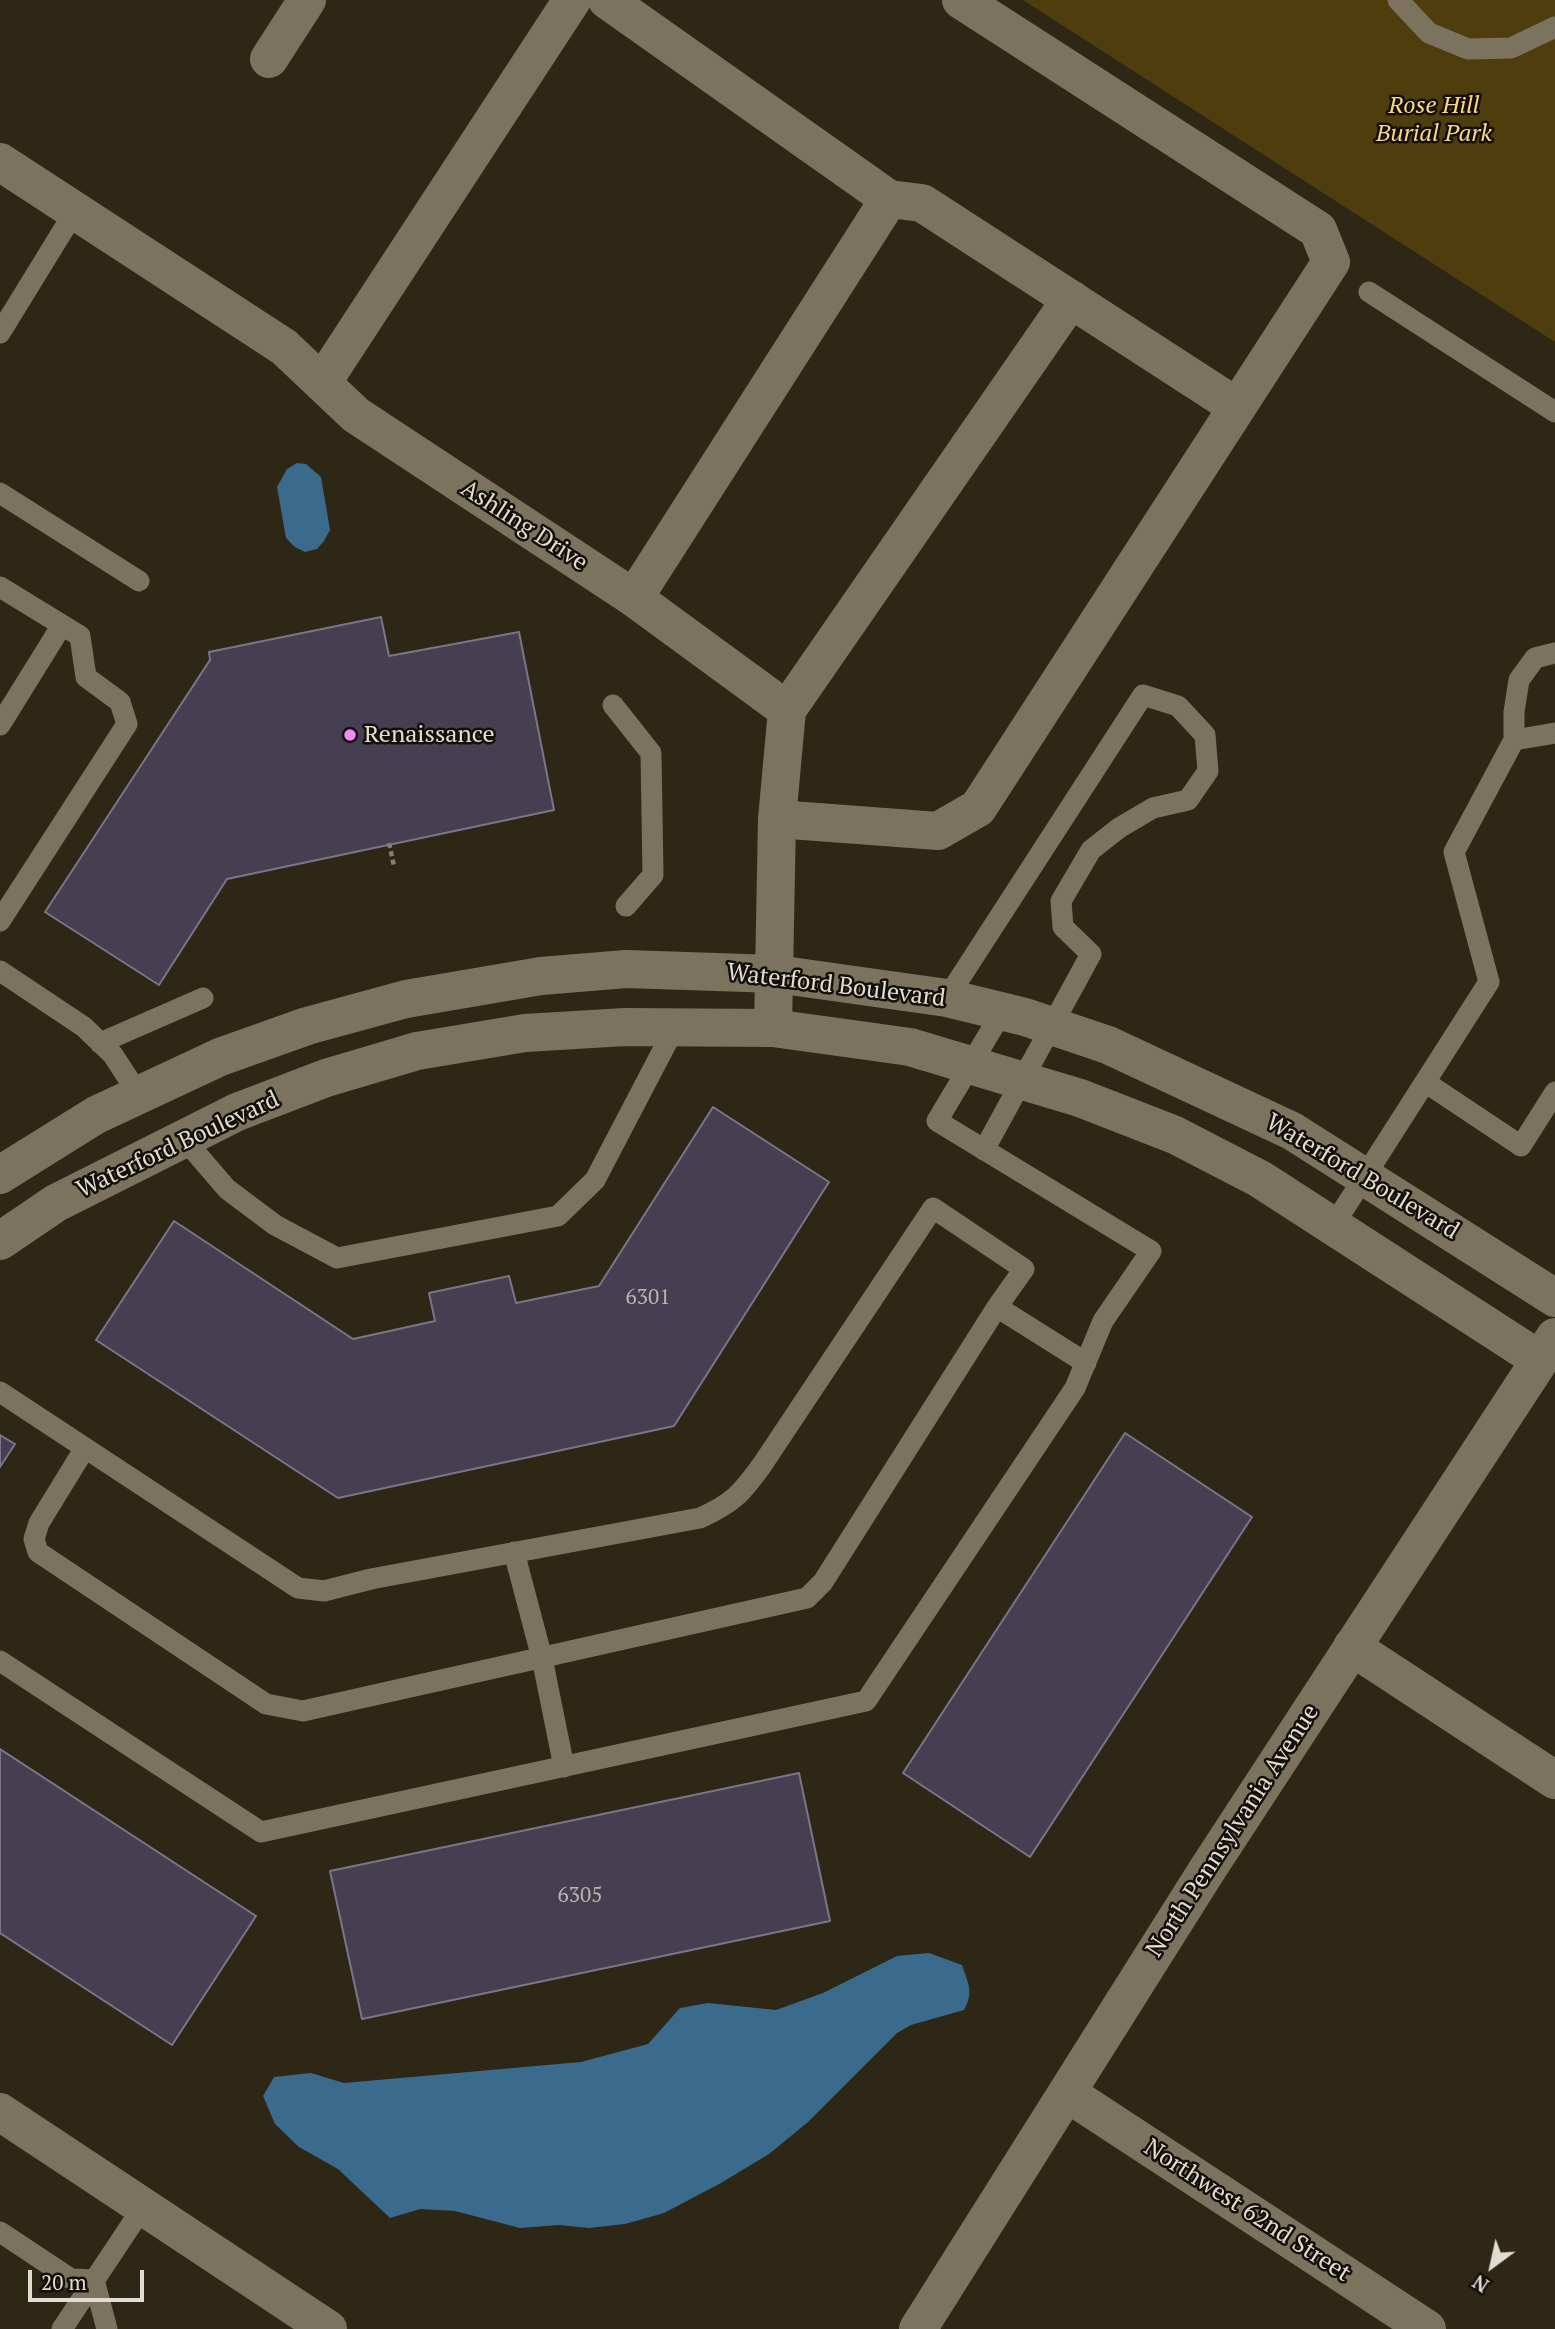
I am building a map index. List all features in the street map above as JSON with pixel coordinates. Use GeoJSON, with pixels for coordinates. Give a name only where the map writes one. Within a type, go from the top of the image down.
{"type":"FeatureCollection","features":[{"type":"Feature","properties":{"kind":"street"},"geometry":{"type":"LineString","coordinates":[[269,59],[307,0]]}},
{"type":"Feature","properties":{"kind":"street"},"geometry":{"type":"LineString","coordinates":[[322,383],[572,0]]}},
{"type":"Feature","properties":{"kind":"street"},"geometry":{"type":"LineString","coordinates":[[607,0],[889,199],[922,203],[1237,407]]}},
{"type":"Feature","properties":{"kind":"street"},"geometry":{"type":"LineString","coordinates":[[777,819],[938,831],[978,808],[1331,262],[1318,230],[961,0]]}},
{"type":"Feature","properties":{"kind":"street","name":"Ashling Drive"},"geometry":{"type":"LineString","coordinates":[[0,162],[284,347],[356,415],[634,598],[787,710]]}},
{"type":"Feature","properties":{"kind":"street"},"geometry":{"type":"LineString","coordinates":[[634,598],[889,199]]}},
{"type":"Feature","properties":{"kind":"street"},"geometry":{"type":"LineString","coordinates":[[774,1028],[777,819],[787,710],[1071,299]]}},
{"type":"Feature","properties":{"kind":"street","name":"Waterford Boulevard"},"geometry":{"type":"LineString","coordinates":[[0,1175],[96,1115],[220,1058],[283,1035],[406,999],[541,976],[626,969],[776,974],[947,998],[1051,1026],[1108,1045],[1292,1131],[1555,1298]]}},
{"type":"Feature","properties":{"kind":"street","name":"Waterford Boulevard"},"geometry":{"type":"LineString","coordinates":[[0,1241],[56,1203],[237,1112],[326,1078],[417,1051],[525,1033],[625,1027],[774,1028],[909,1047],[1080,1098],[1175,1135],[1260,1180],[1333,1226],[1548,1349]]}},
{"type":"Feature","properties":{"kind":"street"},"geometry":{"type":"LineString","coordinates":[[139,1095],[184,1139]]}},
{"type":"Feature","properties":{"kind":"street","name":"North Pennsylvania Avenue"},"geometry":{"type":"LineString","coordinates":[[918,2329],[1208,1870],[1548,1349]]}},
{"type":"Feature","properties":{"kind":"street"},"geometry":{"type":"LineString","coordinates":[[1352,1647],[1555,1780]]}},
{"type":"Feature","properties":{"kind":"street","name":"Northwest 62nd Street"},"geometry":{"type":"LineString","coordinates":[[1067,2093],[1427,2329]]}},
{"type":"Feature","properties":{"kind":"street"},"geometry":{"type":"LineString","coordinates":[[0,2112],[328,2329]]}},
{"type":"Feature","properties":{"kind":"lane"},"geometry":{"type":"LineString","coordinates":[[1398,0],[1429,33],[1468,49],[1511,48],[1555,27]]}},
{"type":"Feature","properties":{"kind":"lane"},"geometry":{"type":"LineString","coordinates":[[0,333],[75,211]]}},
{"type":"Feature","properties":{"kind":"lane"},"geometry":{"type":"LineString","coordinates":[[1368,292],[1555,412]]}},
{"type":"Feature","properties":{"kind":"lane"},"geometry":{"type":"LineString","coordinates":[[0,493],[139,581]]}},
{"type":"Feature","properties":{"kind":"lane"},"geometry":{"type":"LineString","coordinates":[[0,587],[80,636],[86,677],[120,702],[127,724],[0,921]]}},
{"type":"Feature","properties":{"kind":"lane"},"geometry":{"type":"LineString","coordinates":[[0,725],[62,625]]}},
{"type":"Feature","properties":{"kind":"lane"},"geometry":{"type":"LineString","coordinates":[[1333,1226],[1489,982],[1454,852],[1514,740],[1514,712],[1519,680],[1535,658],[1555,653]]}},
{"type":"Feature","properties":{"kind":"lane"},"geometry":{"type":"LineString","coordinates":[[947,998],[1143,695],[1178,706],[1205,735],[1208,771],[1188,800],[1153,808],[1119,828],[1091,850],[1061,901],[1063,927],[1091,954],[984,1150]]}},
{"type":"Feature","properties":{"kind":"lane"},"geometry":{"type":"LineString","coordinates":[[613,705],[651,753],[653,874],[626,906]]}},
{"type":"Feature","properties":{"kind":"lane"},"geometry":{"type":"LineString","coordinates":[[1514,740],[1555,733]]}},
{"type":"Feature","properties":{"kind":"lane"},"geometry":{"type":"LineString","coordinates":[[0,971],[84,1027],[113,1055],[139,1095]]}},
{"type":"Feature","properties":{"kind":"lane"},"geometry":{"type":"LineString","coordinates":[[100,1043],[203,998]]}},
{"type":"Feature","properties":{"kind":"lane"},"geometry":{"type":"LineString","coordinates":[[0,1661],[261,1832],[866,1701],[1075,1388],[1103,1321],[1151,1251],[936,1121],[1002,1012]]}},
{"type":"Feature","properties":{"kind":"lane"},"geometry":{"type":"LineString","coordinates":[[184,1139],[227,1189],[275,1225],[337,1258],[558,1216],[595,1180],[676,1027]]}},
{"type":"Feature","properties":{"kind":"lane"},"geometry":{"type":"LineString","coordinates":[[1425,1082],[1521,1146],[1555,1092]]}},
{"type":"Feature","properties":{"kind":"lane"},"geometry":{"type":"LineString","coordinates":[[0,1392],[298,1588],[324,1591],[372,1579],[700,1518],[725,1507],[742,1493],[762,1465],[933,1209],[1024,1269],[823,1582],[807,1598],[303,1711],[266,1704],[38,1552],[34,1539],[39,1523],[85,1448]]}},
{"type":"Feature","properties":{"kind":"lane"},"geometry":{"type":"LineString","coordinates":[[998,1307],[1086,1363]]}},
{"type":"Feature","properties":{"kind":"lane"},"geometry":{"type":"LineString","coordinates":[[514,1552],[565,1767]]}},
{"type":"Feature","properties":{"kind":"lane"},"geometry":{"type":"LineString","coordinates":[[62,2329],[144,2207]]}},
{"type":"Feature","properties":{"kind":"lane"},"geometry":{"type":"LineString","coordinates":[[0,2232],[71,2279],[94,2280]]}},
{"type":"Feature","properties":{"kind":"lane"},"geometry":{"type":"LineString","coordinates":[[91,2329],[94,2280]]}},
{"type":"Feature","properties":{"kind":"lane"},"geometry":{"type":"LineString","coordinates":[[94,2280],[107,2329]]}},
{"type":"Feature","properties":{"kind":"path"},"geometry":{"type":"LineString","coordinates":[[389,843],[394,866]]}},
{"type":"Feature","properties":{"kind":"green space","name":"Rose Hill Burial Park"},"geometry":{"type":"Polygon","coordinates":[[[1023,0],[1555,0],[1555,342],[1023,0]]]}},
{"type":"Feature","properties":{"kind":"water"},"geometry":{"type":"Polygon","coordinates":[[[297,463],[306,464],[321,477],[330,530],[317,549],[305,552],[286,538],[277,487],[287,469],[297,463]]]}},
{"type":"Feature","properties":{"kind":"water"},"geometry":{"type":"Polygon","coordinates":[[[929,1953],[962,1965],[969,1993],[964,2010],[911,2025],[897,2033],[808,2122],[769,2154],[664,2213],[625,2224],[589,2228],[559,2225],[520,2228],[455,2211],[420,2209],[390,2218],[338,2169],[299,2147],[275,2124],[263,2096],[274,2077],[311,2073],[344,2083],[581,2062],[648,2044],[680,2008],[708,2003],[776,2010],[823,1993],[897,1956],[929,1953]]]}},
{"type":"Feature","properties":{"kind":"building","name":"Renaissance"},"geometry":{"type":"Polygon","coordinates":[[[381,617],[389,656],[519,632],[554,810],[227,879],[159,985],[45,912],[210,660],[209,652],[381,617]]]}},
{"type":"Feature","properties":{"kind":"building"},"geometry":{"type":"Polygon","coordinates":[[[713,1107],[829,1182],[674,1426],[338,1498],[96,1340],[174,1221],[353,1339],[435,1321],[429,1293],[509,1276],[516,1303],[599,1286],[713,1107]]]}},
{"type":"Feature","properties":{"kind":"building"},"geometry":{"type":"Polygon","coordinates":[[[1125,1433],[1252,1517],[1030,1857],[903,1773],[1125,1433]]]}},
{"type":"Feature","properties":{"kind":"building"},"geometry":{"type":"Polygon","coordinates":[[[0,1435],[15,1444],[0,1467],[0,1435]]]}},
{"type":"Feature","properties":{"kind":"building"},"geometry":{"type":"Polygon","coordinates":[[[0,1749],[256,1916],[172,2045],[0,1933],[0,1749]]]}},
{"type":"Feature","properties":{"kind":"building"},"geometry":{"type":"Polygon","coordinates":[[[799,1773],[830,1921],[362,2019],[330,1871],[799,1773]]]}},
{"type":"Feature","properties":{"kind":"place","name":"Renaissance"},"geometry":{"type":"Point","coordinates":[350,735]}}]}
